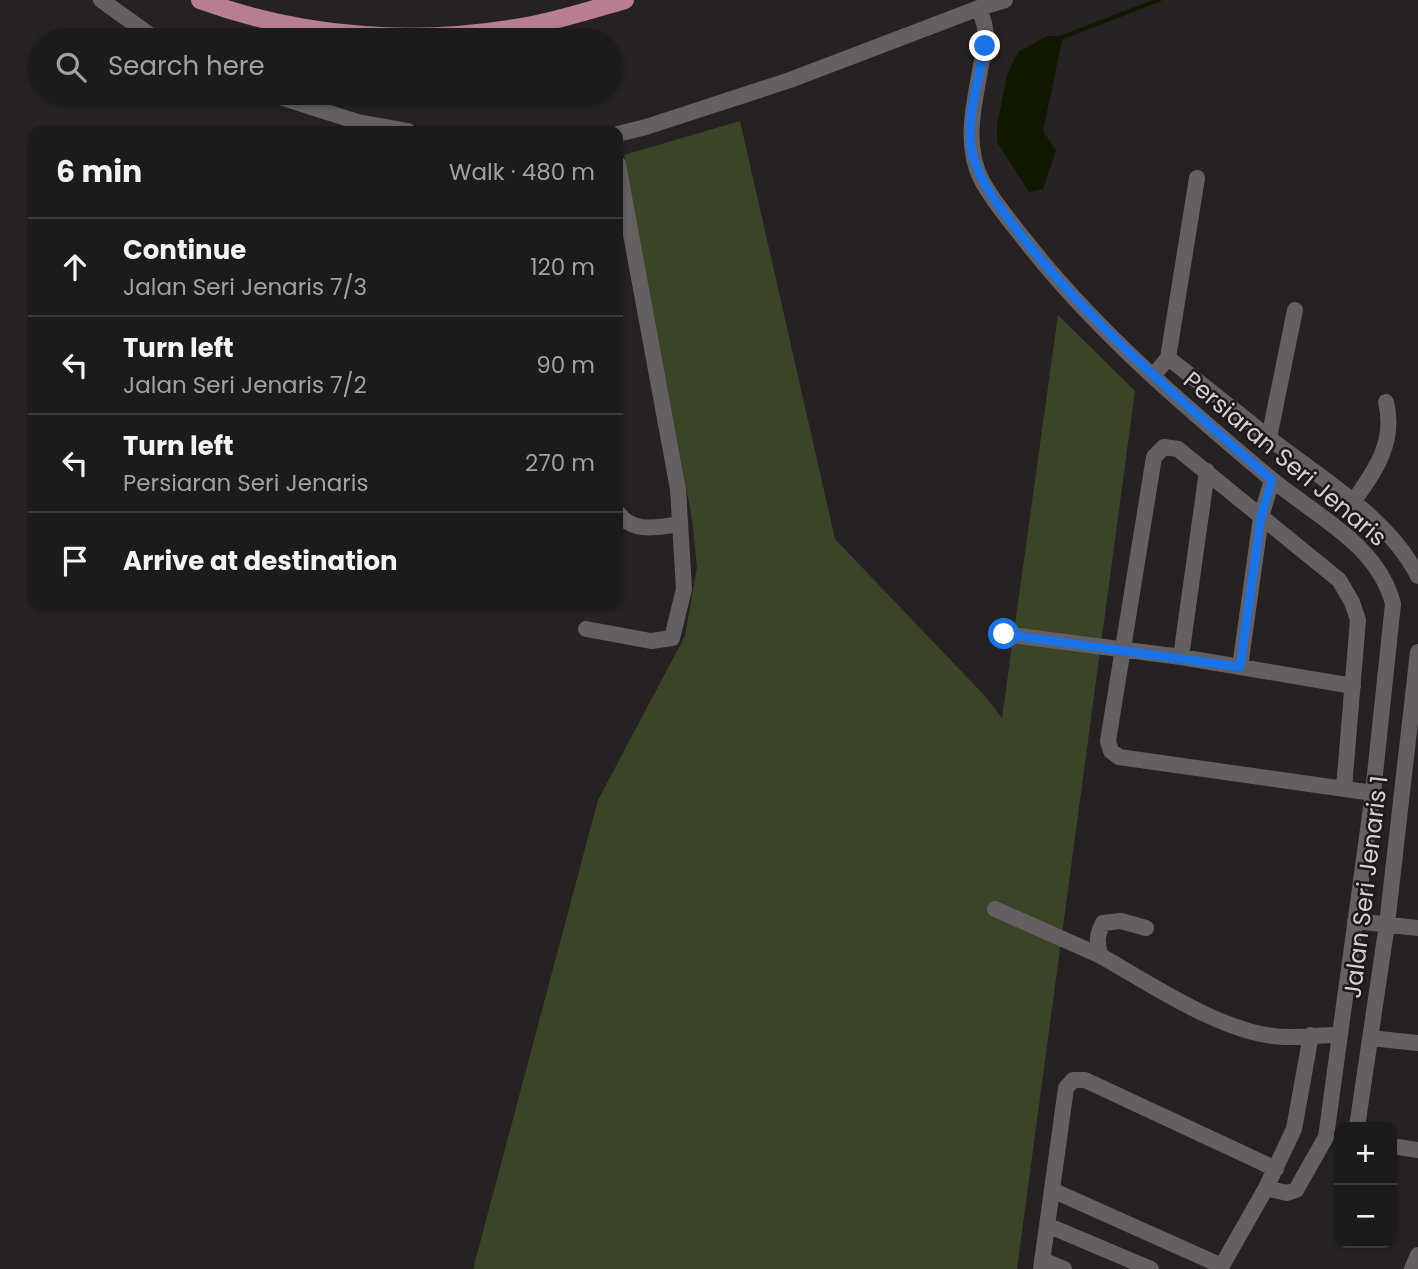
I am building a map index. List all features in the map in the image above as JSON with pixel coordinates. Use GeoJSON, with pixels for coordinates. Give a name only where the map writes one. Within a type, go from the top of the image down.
{"type":"FeatureCollection","features":[{"type":"Feature","properties":{"kind":"main road"},"geometry":{"type":"LineString","coordinates":[[200,0],[265,20],[304,28]]}},
{"type":"Feature","properties":{"kind":"main road"},"geometry":{"type":"LineString","coordinates":[[516,28],[624,0]]}},
{"type":"Feature","properties":{"kind":"street"},"geometry":{"type":"LineString","coordinates":[[101,0],[140,28]]}},
{"type":"Feature","properties":{"kind":"street"},"geometry":{"type":"LineString","coordinates":[[623,133],[790,80],[1005,0]]}},
{"type":"Feature","properties":{"kind":"street","name":"Persiaran Seri Jenaris"},"geometry":{"type":"LineString","coordinates":[[979,8],[985,29],[985,46],[970,137],[980,178],[1052,273],[1153,376],[1272,480],[1369,558],[1385,579],[1393,604],[1373,793],[1339,1035],[1333,1138]]}},
{"type":"Feature","properties":{"kind":"street"},"geometry":{"type":"LineString","coordinates":[[305,105],[380,126]]}},
{"type":"Feature","properties":{"kind":"street"},"geometry":{"type":"LineString","coordinates":[[1153,376],[1168,358],[1197,178]]}},
{"type":"Feature","properties":{"kind":"street"},"geometry":{"type":"LineString","coordinates":[[586,629],[651,642],[673,638],[684,589],[674,466],[623,191]]}},
{"type":"Feature","properties":{"kind":"street"},"geometry":{"type":"LineString","coordinates":[[1269,438],[1295,310]]}},
{"type":"Feature","properties":{"kind":"street"},"geometry":{"type":"LineString","coordinates":[[1168,358],[1353,502],[1393,540],[1418,576]]}},
{"type":"Feature","properties":{"kind":"street"},"geometry":{"type":"LineString","coordinates":[[1353,502],[1374,472],[1386,445],[1389,431],[1386,402]]}},
{"type":"Feature","properties":{"kind":"street"},"geometry":{"type":"LineString","coordinates":[[1344,788],[1358,620],[1352,601],[1339,580],[1207,471],[1173,447],[1160,449],[1154,457],[1108,741],[1111,751],[1119,757],[1373,793]]}},
{"type":"Feature","properties":{"kind":"street"},"geometry":{"type":"LineString","coordinates":[[1181,657],[1207,471]]}},
{"type":"Feature","properties":{"kind":"street"},"geometry":{"type":"LineString","coordinates":[[1240,667],[1261,517],[1272,480]]}},
{"type":"Feature","properties":{"kind":"street"},"geometry":{"type":"LineString","coordinates":[[623,520],[648,529],[680,524]]}},
{"type":"Feature","properties":{"kind":"street"},"geometry":{"type":"LineString","coordinates":[[1004,634],[1181,657],[1353,685]]}},
{"type":"Feature","properties":{"kind":"street","name":"Jalan Seri Jenaris 1"},"geometry":{"type":"LineString","coordinates":[[1358,1122],[1387,924],[1418,652]]}},
{"type":"Feature","properties":{"kind":"street"},"geometry":{"type":"LineString","coordinates":[[1385,679],[1413,684]]}},
{"type":"Feature","properties":{"kind":"street"},"geometry":{"type":"LineString","coordinates":[[995,909],[1101,956],[1194,1009],[1235,1026],[1274,1037],[1339,1035]]}},
{"type":"Feature","properties":{"kind":"street"},"geometry":{"type":"LineString","coordinates":[[1101,956],[1096,944],[1103,923],[1121,920],[1146,928]]}},
{"type":"Feature","properties":{"kind":"street"},"geometry":{"type":"LineString","coordinates":[[1355,920],[1418,928]]}},
{"type":"Feature","properties":{"kind":"street"},"geometry":{"type":"LineString","coordinates":[[1052,1190],[1221,1267],[1266,1188],[1294,1129],[1311,1035]]}},
{"type":"Feature","properties":{"kind":"street"},"geometry":{"type":"LineString","coordinates":[[1370,1038],[1418,1043]]}},
{"type":"Feature","properties":{"kind":"street"},"geometry":{"type":"LineString","coordinates":[[1064,1269],[1041,1265],[1066,1088],[1073,1080],[1085,1080],[1276,1169]]}},
{"type":"Feature","properties":{"kind":"street"},"geometry":{"type":"LineString","coordinates":[[1266,1188],[1287,1193],[1296,1190],[1333,1138]]}},
{"type":"Feature","properties":{"kind":"street"},"geometry":{"type":"LineString","coordinates":[[1397,1147],[1418,1150]]}},
{"type":"Feature","properties":{"kind":"street"},"geometry":{"type":"LineString","coordinates":[[1047,1225],[1151,1269]]}},
{"type":"Feature","properties":{"kind":"street"},"geometry":{"type":"LineString","coordinates":[[1412,1269],[1418,1255]]}},
{"type":"Feature","properties":{"kind":"shaded area"},"geometry":{"type":"Polygon","coordinates":[[[1047,36],[1063,36],[1043,131],[1056,150],[1043,189],[1029,192],[997,142],[997,125],[1007,75],[1018,52],[1047,36]]]}},
{"type":"Feature","properties":{"kind":"shaded area"},"geometry":{"type":"Polygon","coordinates":[[[740,121],[835,539],[984,695],[1002,718],[1058,315],[1135,391],[1017,1269],[473,1269],[598,800],[685,636],[697,567],[692,519],[624,155],[740,121]]]}},
{"type":"Feature","properties":{"kind":"waterway"},"geometry":{"type":"LineString","coordinates":[[1060,38],[1159,0]]}},
{"type":"Feature","properties":{"kind":"route"},"geometry":{"type":"LineString","coordinates":[[985,46],[970,137],[980,178],[993,198],[1067,290],[1153,376],[1272,480],[1261,517],[1240,667],[1004,634]]}}]}
